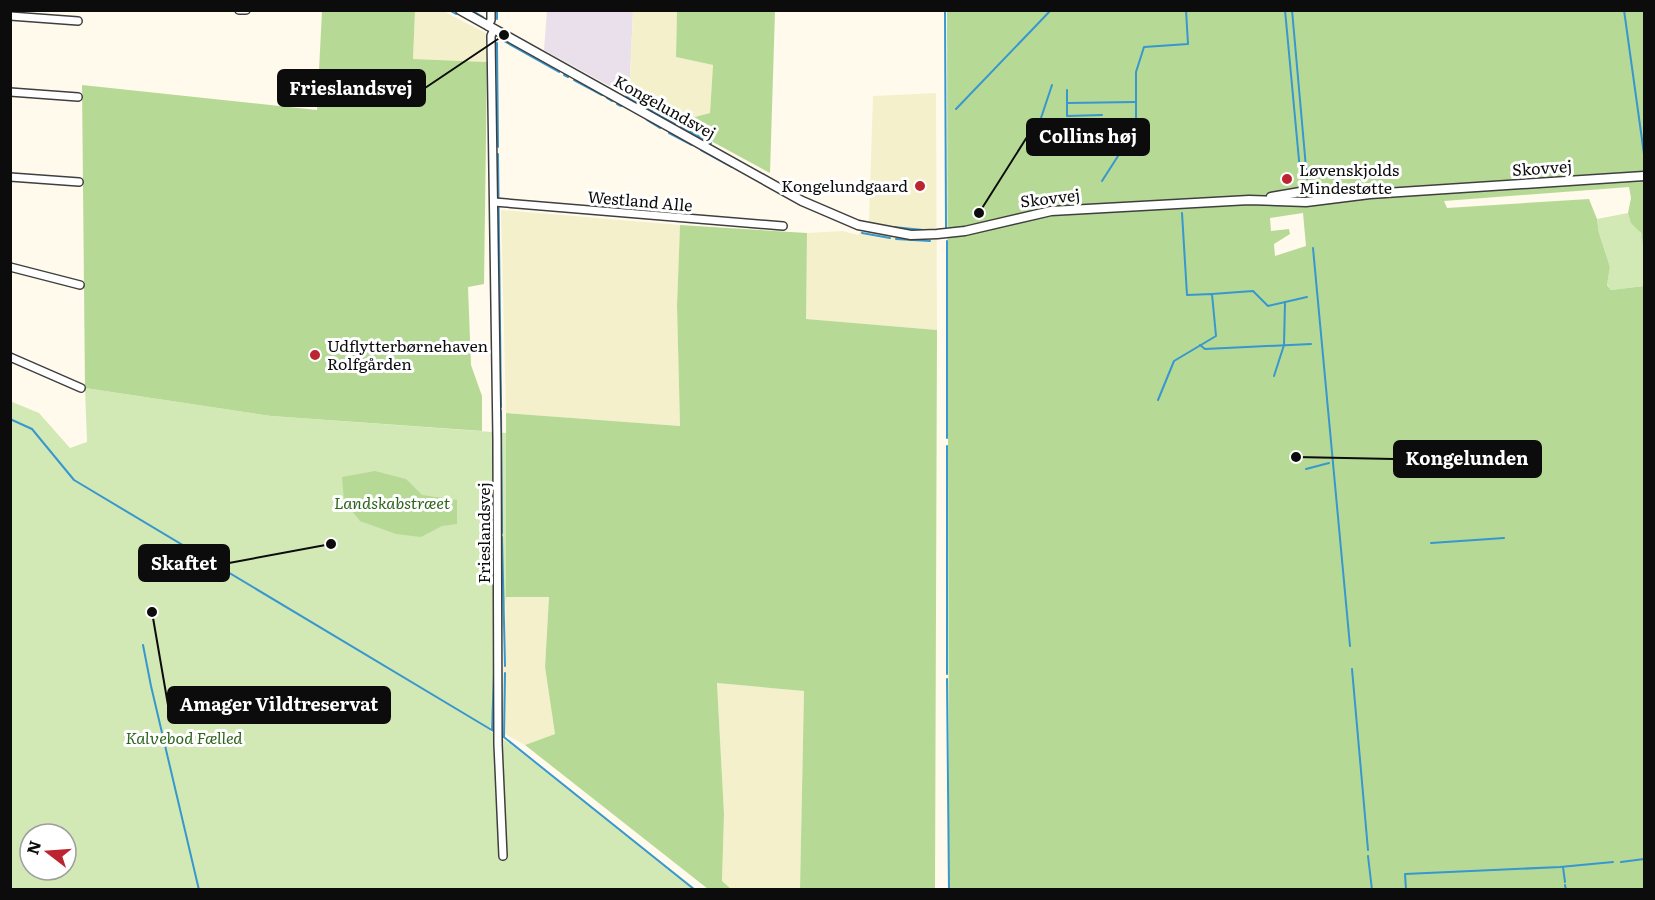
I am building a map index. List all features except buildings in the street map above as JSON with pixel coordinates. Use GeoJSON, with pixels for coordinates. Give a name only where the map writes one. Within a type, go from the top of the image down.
{"type":"FeatureCollection","features":[{"type":"Feature","properties":{"kind":"street"},"geometry":{"type":"LineString","coordinates":[[239,10],[246,10]]}},
{"type":"Feature","properties":{"kind":"street","name":"Kongelundsvej"},"geometry":{"type":"LineString","coordinates":[[460,10],[801,201],[858,225]]}},
{"type":"Feature","properties":{"kind":"street","name":"Frieslandsvej"},"geometry":{"type":"LineString","coordinates":[[491,10],[498,744],[504,856]]}},
{"type":"Feature","properties":{"kind":"street"},"geometry":{"type":"LineString","coordinates":[[10,16],[78,21]]}},
{"type":"Feature","properties":{"kind":"street"},"geometry":{"type":"LineString","coordinates":[[10,92],[78,97]]}},
{"type":"Feature","properties":{"kind":"street","name":"Skovvej"},"geometry":{"type":"LineString","coordinates":[[858,225],[912,235],[937,234],[965,231],[1051,211],[1249,200],[1305,191],[1370,194],[1644,176]]}},
{"type":"Feature","properties":{"kind":"street"},"geometry":{"type":"LineString","coordinates":[[10,177],[79,182]]}},
{"type":"Feature","properties":{"kind":"street","name":"Westland Alle"},"geometry":{"type":"LineString","coordinates":[[494,202],[783,226]]}},
{"type":"Feature","properties":{"kind":"street"},"geometry":{"type":"LineString","coordinates":[[10,267],[80,285]]}},
{"type":"Feature","properties":{"kind":"street"},"geometry":{"type":"LineString","coordinates":[[10,357],[81,388]]}},
{"type":"Feature","properties":{"kind":"shaded area"},"geometry":{"type":"Polygon","coordinates":[[[415,11],[443,11],[486,33],[487,62],[413,59],[415,11]]]}},
{"type":"Feature","properties":{"kind":"shaded area"},"geometry":{"type":"Polygon","coordinates":[[[547,11],[633,11],[630,78],[624,94],[544,50],[547,11]]]}},
{"type":"Feature","properties":{"kind":"shaded area"},"geometry":{"type":"Polygon","coordinates":[[[633,11],[677,11],[676,57],[713,65],[710,113],[676,122],[624,94],[630,78],[633,11]]]}},
{"type":"Feature","properties":{"kind":"shaded area"},"geometry":{"type":"Polygon","coordinates":[[[936,93],[937,330],[805,319],[807,233],[843,231],[858,235],[869,221],[873,96],[936,93]]]}},
{"type":"Feature","properties":{"kind":"shaded area"},"geometry":{"type":"Polygon","coordinates":[[[501,210],[680,225],[677,306],[680,426],[506,413],[501,210]]]}},
{"type":"Feature","properties":{"kind":"shaded area"},"geometry":{"type":"Polygon","coordinates":[[[506,597],[549,597],[545,667],[555,734],[525,745],[501,732],[506,597]]]}},
{"type":"Feature","properties":{"kind":"shaded area"},"geometry":{"type":"Polygon","coordinates":[[[717,683],[804,691],[800,889],[731,889],[722,882],[724,814],[717,683]]]}},
{"type":"Feature","properties":{"kind":"green space"},"geometry":{"type":"Polygon","coordinates":[[[322,11],[415,11],[413,59],[487,62],[484,284],[468,287],[471,365],[482,396],[482,431],[271,416],[85,388],[82,85],[317,110],[322,11]]]}},
{"type":"Feature","properties":{"kind":"green space"},"geometry":{"type":"Polygon","coordinates":[[[677,11],[775,11],[770,173],[676,122],[710,113],[713,65],[676,57],[677,11]]]}},
{"type":"Feature","properties":{"kind":"green space"},"geometry":{"type":"Polygon","coordinates":[[[947,11],[1644,11],[1644,251],[1641,233],[1631,223],[1628,213],[1631,198],[1629,187],[1444,201],[1447,208],[1589,199],[1610,267],[1607,285],[1611,290],[1644,286],[1644,889],[949,889],[947,11]],[[1303,213],[1270,218],[1271,231],[1289,229],[1290,234],[1274,244],[1275,256],[1306,246],[1303,213]]]}},
{"type":"Feature","properties":{"kind":"green space"},"geometry":{"type":"Polygon","coordinates":[[[1628,213],[1643,240],[1644,286],[1611,290],[1607,284],[1610,267],[1597,219],[1628,213]]]}},
{"type":"Feature","properties":{"kind":"green space"},"geometry":{"type":"Polygon","coordinates":[[[680,225],[807,233],[806,319],[937,330],[935,889],[800,889],[804,691],[717,683],[724,814],[722,881],[731,889],[708,889],[525,745],[555,734],[545,667],[549,597],[506,597],[506,413],[680,426],[677,306],[680,225]]]}},
{"type":"Feature","properties":{"kind":"green space","name":"Kalvebod Fælled"},"geometry":{"type":"Polygon","coordinates":[[[85,388],[271,416],[506,433],[506,597],[490,731],[509,743],[696,889],[11,889],[10,401],[39,413],[70,448],[87,442],[85,388]]]}},
{"type":"Feature","properties":{"kind":"green space","name":"Landskabstræet"},"geometry":{"type":"Polygon","coordinates":[[[375,471],[406,479],[422,495],[457,500],[457,524],[442,526],[421,537],[396,534],[360,521],[344,501],[342,477],[375,471]]]}},
{"type":"Feature","properties":{"kind":"waterway"},"geometry":{"type":"LineString","coordinates":[[449,10],[456,14]]}},
{"type":"Feature","properties":{"kind":"waterway"},"geometry":{"type":"LineString","coordinates":[[471,10],[483,17]]}},
{"type":"Feature","properties":{"kind":"waterway"},"geometry":{"type":"LineString","coordinates":[[497,10],[497,19]]}},
{"type":"Feature","properties":{"kind":"waterway"},"geometry":{"type":"LineString","coordinates":[[945,10],[946,229]]}},
{"type":"Feature","properties":{"kind":"waterway"},"geometry":{"type":"LineString","coordinates":[[956,109],[1051,10]]}},
{"type":"Feature","properties":{"kind":"waterway"},"geometry":{"type":"LineString","coordinates":[[1102,181],[1136,128],[1136,72],[1144,47],[1188,44],[1186,10]]}},
{"type":"Feature","properties":{"kind":"waterway"},"geometry":{"type":"LineString","coordinates":[[1285,10],[1300,171]]}},
{"type":"Feature","properties":{"kind":"waterway"},"geometry":{"type":"LineString","coordinates":[[1292,10],[1307,179]]}},
{"type":"Feature","properties":{"kind":"waterway"},"geometry":{"type":"LineString","coordinates":[[1624,10],[1644,154]]}},
{"type":"Feature","properties":{"kind":"waterway"},"geometry":{"type":"LineString","coordinates":[[504,41],[559,72]]}},
{"type":"Feature","properties":{"kind":"waterway"},"geometry":{"type":"LineString","coordinates":[[497,43],[498,147]]}},
{"type":"Feature","properties":{"kind":"waterway"},"geometry":{"type":"LineString","coordinates":[[564,75],[568,77]]}},
{"type":"Feature","properties":{"kind":"waterway"},"geometry":{"type":"LineString","coordinates":[[574,80],[602,95]]}},
{"type":"Feature","properties":{"kind":"waterway"},"geometry":{"type":"LineString","coordinates":[[1037,130],[1052,85]]}},
{"type":"Feature","properties":{"kind":"waterway"},"geometry":{"type":"LineString","coordinates":[[1067,90],[1067,103]]}},
{"type":"Feature","properties":{"kind":"waterway"},"geometry":{"type":"LineString","coordinates":[[626,96],[675,124]]}},
{"type":"Feature","properties":{"kind":"waterway"},"geometry":{"type":"LineString","coordinates":[[607,98],[612,101]]}},
{"type":"Feature","properties":{"kind":"waterway"},"geometry":{"type":"LineString","coordinates":[[1102,115],[1067,116],[1067,103],[1136,102]]}},
{"type":"Feature","properties":{"kind":"waterway"},"geometry":{"type":"LineString","coordinates":[[617,104],[621,106]]}},
{"type":"Feature","properties":{"kind":"waterway"},"geometry":{"type":"LineString","coordinates":[[647,120],[660,128]]}},
{"type":"Feature","properties":{"kind":"waterway"},"geometry":{"type":"LineString","coordinates":[[681,127],[711,143]]}},
{"type":"Feature","properties":{"kind":"waterway"},"geometry":{"type":"LineString","coordinates":[[669,133],[692,145]]}},
{"type":"Feature","properties":{"kind":"waterway"},"geometry":{"type":"LineString","coordinates":[[701,150],[732,167]]}},
{"type":"Feature","properties":{"kind":"waterway"},"geometry":{"type":"LineString","coordinates":[[498,154],[501,407]]}},
{"type":"Feature","properties":{"kind":"waterway"},"geometry":{"type":"LineString","coordinates":[[1158,400],[1174,361],[1216,336],[1212,294],[1187,295],[1182,213]]}},
{"type":"Feature","properties":{"kind":"waterway"},"geometry":{"type":"LineString","coordinates":[[893,227],[923,230]]}},
{"type":"Feature","properties":{"kind":"waterway"},"geometry":{"type":"LineString","coordinates":[[862,233],[890,238]]}},
{"type":"Feature","properties":{"kind":"waterway"},"geometry":{"type":"LineString","coordinates":[[896,239],[930,241]]}},
{"type":"Feature","properties":{"kind":"waterway"},"geometry":{"type":"LineString","coordinates":[[947,241],[947,438]]}},
{"type":"Feature","properties":{"kind":"waterway"},"geometry":{"type":"LineString","coordinates":[[1313,248],[1350,646]]}},
{"type":"Feature","properties":{"kind":"waterway"},"geometry":{"type":"LineString","coordinates":[[1212,294],[1253,291],[1268,306],[1307,297]]}},
{"type":"Feature","properties":{"kind":"waterway"},"geometry":{"type":"LineString","coordinates":[[1274,376],[1284,345],[1285,302]]}},
{"type":"Feature","properties":{"kind":"waterway"},"geometry":{"type":"LineString","coordinates":[[1200,345],[1205,349],[1311,344]]}},
{"type":"Feature","properties":{"kind":"waterway"},"geometry":{"type":"LineString","coordinates":[[501,411],[502,533]]}},
{"type":"Feature","properties":{"kind":"waterway"},"geometry":{"type":"LineString","coordinates":[[10,419],[32,429],[74,480],[495,732]]}},
{"type":"Feature","properties":{"kind":"waterway"},"geometry":{"type":"LineString","coordinates":[[493,445],[494,475]]}},
{"type":"Feature","properties":{"kind":"waterway"},"geometry":{"type":"LineString","coordinates":[[947,446],[947,674]]}},
{"type":"Feature","properties":{"kind":"waterway"},"geometry":{"type":"LineString","coordinates":[[1306,469],[1329,463]]}},
{"type":"Feature","properties":{"kind":"waterway"},"geometry":{"type":"LineString","coordinates":[[502,537],[505,666]]}},
{"type":"Feature","properties":{"kind":"waterway"},"geometry":{"type":"LineString","coordinates":[[1431,543],[1504,538]]}},
{"type":"Feature","properties":{"kind":"waterway"},"geometry":{"type":"LineString","coordinates":[[143,645],[199,890]]}},
{"type":"Feature","properties":{"kind":"waterway"},"geometry":{"type":"LineString","coordinates":[[1352,669],[1368,850]]}},
{"type":"Feature","properties":{"kind":"waterway"},"geometry":{"type":"LineString","coordinates":[[492,730],[494,673]]}},
{"type":"Feature","properties":{"kind":"waterway"},"geometry":{"type":"LineString","coordinates":[[504,737],[505,673]]}},
{"type":"Feature","properties":{"kind":"waterway"},"geometry":{"type":"LineString","coordinates":[[947,679],[949,890]]}},
{"type":"Feature","properties":{"kind":"waterway"},"geometry":{"type":"LineString","coordinates":[[500,734],[695,890]]}},
{"type":"Feature","properties":{"kind":"waterway"},"geometry":{"type":"LineString","coordinates":[[1368,856],[1372,890]]}},
{"type":"Feature","properties":{"kind":"waterway"},"geometry":{"type":"LineString","coordinates":[[1621,862],[1644,859]]}},
{"type":"Feature","properties":{"kind":"waterway"},"geometry":{"type":"LineString","coordinates":[[1406,890],[1405,874],[1560,867],[1613,862]]}},
{"type":"Feature","properties":{"kind":"waterway"},"geometry":{"type":"LineString","coordinates":[[1563,867],[1565,882]]}},
{"type":"Feature","properties":{"kind":"waterway"},"geometry":{"type":"LineString","coordinates":[[1565,885],[1566,890]]}},
{"type":"Feature","properties":{"kind":"place","name":"Frieslandsvej"},"geometry":{"type":"Point","coordinates":[504,35]}},
{"type":"Feature","properties":{"kind":"place","name":"Løvenskjolds Mindestøtte"},"geometry":{"type":"Point","coordinates":[1287,179]}},
{"type":"Feature","properties":{"kind":"place","name":"Kongelundgaard"},"geometry":{"type":"Point","coordinates":[920,186]}},
{"type":"Feature","properties":{"kind":"place","name":"Collins høj"},"geometry":{"type":"Point","coordinates":[979,213]}},
{"type":"Feature","properties":{"kind":"place","name":"Udflytterbørnehaven Rolfgården"},"geometry":{"type":"Point","coordinates":[315,355]}},
{"type":"Feature","properties":{"kind":"place","name":"Kongelunden"},"geometry":{"type":"Point","coordinates":[1296,457]}},
{"type":"Feature","properties":{"kind":"place","name":"Skaftet"},"geometry":{"type":"Point","coordinates":[331,544]}},
{"type":"Feature","properties":{"kind":"place","name":"Amager Vildtreservat"},"geometry":{"type":"Point","coordinates":[152,612]}}]}
